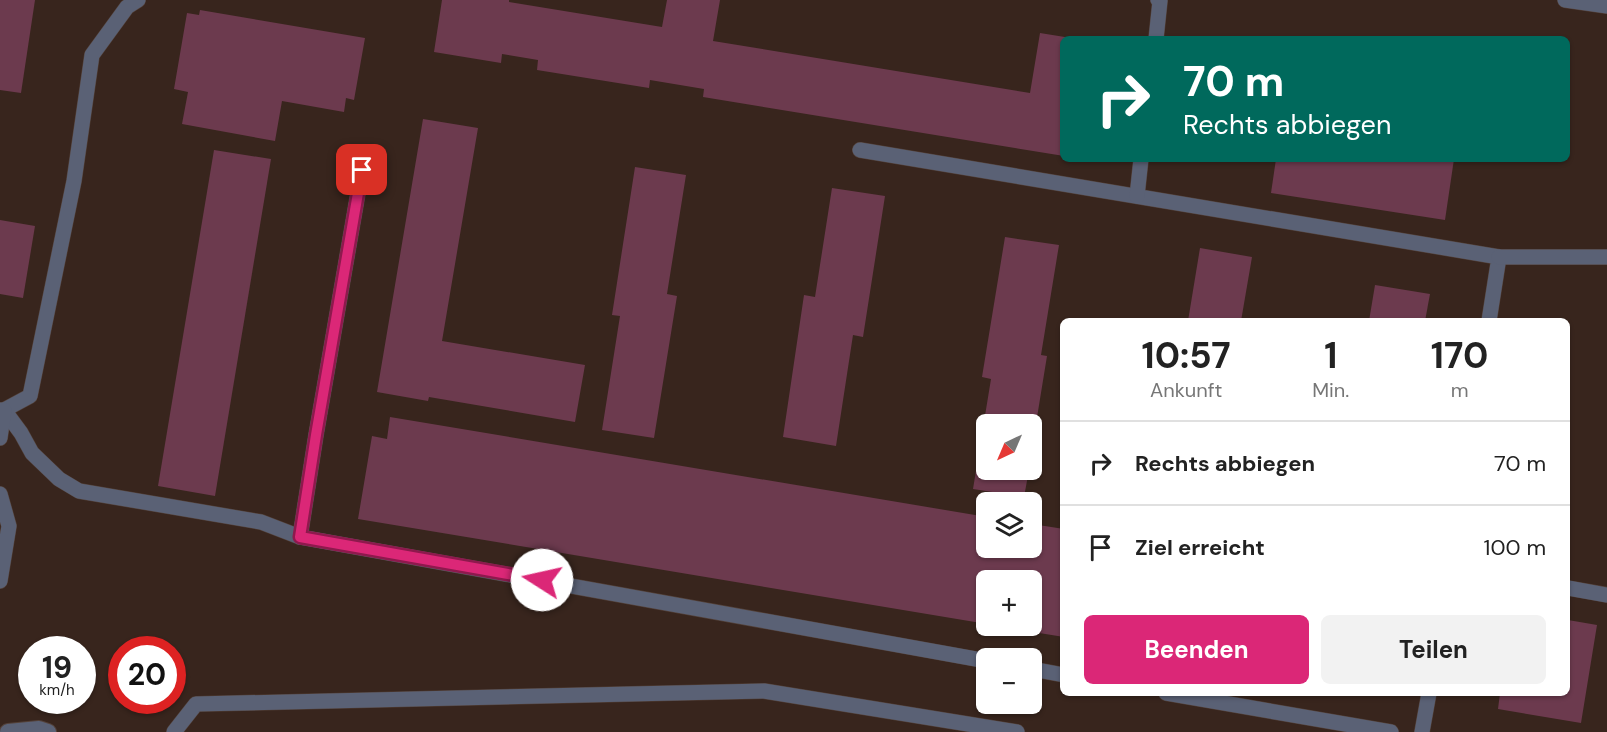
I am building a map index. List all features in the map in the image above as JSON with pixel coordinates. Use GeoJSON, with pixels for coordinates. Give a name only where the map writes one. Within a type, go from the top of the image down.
{"type":"FeatureCollection","features":[{"type":"Feature","properties":{"kind":"street"},"geometry":{"type":"LineString","coordinates":[[8,732],[39,729],[48,732]]}},
{"type":"Feature","properties":{"kind":"lane"},"geometry":{"type":"LineString","coordinates":[[2,410],[30,396],[74,181],[92,55],[127,8],[138,0]]}},
{"type":"Feature","properties":{"kind":"lane"},"geometry":{"type":"LineString","coordinates":[[1156,36],[1160,1],[1158,0]]}},
{"type":"Feature","properties":{"kind":"lane"},"geometry":{"type":"LineString","coordinates":[[1566,0],[1607,6]]}},
{"type":"Feature","properties":{"kind":"lane"},"geometry":{"type":"LineString","coordinates":[[860,150],[1498,257],[1607,257]]}},
{"type":"Feature","properties":{"kind":"lane"},"geometry":{"type":"LineString","coordinates":[[1137,196],[1141,162]]}},
{"type":"Feature","properties":{"kind":"lane"},"geometry":{"type":"LineString","coordinates":[[300,537],[362,170]]}},
{"type":"Feature","properties":{"kind":"lane"},"geometry":{"type":"LineString","coordinates":[[1489,318],[1498,257]]}},
{"type":"Feature","properties":{"kind":"lane"},"geometry":{"type":"LineString","coordinates":[[0,438],[2,410]]}},
{"type":"Feature","properties":{"kind":"lane"},"geometry":{"type":"LineString","coordinates":[[2,410],[21,433],[32,453],[59,479],[79,492],[261,522],[300,537],[976,659]]}},
{"type":"Feature","properties":{"kind":"lane"},"geometry":{"type":"LineString","coordinates":[[0,494],[9,526],[0,581]]}},
{"type":"Feature","properties":{"kind":"lane"},"geometry":{"type":"LineString","coordinates":[[1570,588],[1607,595]]}},
{"type":"Feature","properties":{"kind":"lane"},"geometry":{"type":"LineString","coordinates":[[1042,671],[1060,674]]}},
{"type":"Feature","properties":{"kind":"lane"},"geometry":{"type":"LineString","coordinates":[[174,732],[196,704],[764,692],[1017,732]]}},
{"type":"Feature","properties":{"kind":"lane"},"geometry":{"type":"LineString","coordinates":[[1183,696],[1391,732]]}},
{"type":"Feature","properties":{"kind":"lane"},"geometry":{"type":"LineString","coordinates":[[1422,732],[1428,696]]}},
{"type":"Feature","properties":{"kind":"building"},"geometry":{"type":"Polygon","coordinates":[[[0,0],[35,0],[21,93],[0,90],[0,0]]]}},
{"type":"Feature","properties":{"kind":"building"},"geometry":{"type":"Polygon","coordinates":[[[442,0],[509,0],[509,2],[662,27],[667,0],[720,0],[713,41],[1030,93],[1040,33],[1060,36],[1060,155],[703,97],[704,89],[650,80],[649,88],[537,70],[538,60],[502,54],[501,63],[434,52],[442,0]]]}},
{"type":"Feature","properties":{"kind":"building"},"geometry":{"type":"Polygon","coordinates":[[[200,10],[365,38],[354,100],[346,98],[344,112],[282,101],[275,141],[182,124],[188,92],[174,89],[187,13],[199,15],[200,10]]]}},
{"type":"Feature","properties":{"kind":"building"},"geometry":{"type":"Polygon","coordinates":[[[423,119],[478,128],[442,341],[585,365],[575,422],[429,397],[428,401],[377,392],[423,119]]]}},
{"type":"Feature","properties":{"kind":"building"},"geometry":{"type":"Polygon","coordinates":[[[214,150],[271,159],[215,496],[158,486],[214,150]]]}},
{"type":"Feature","properties":{"kind":"building"},"geometry":{"type":"Polygon","coordinates":[[[1276,162],[1454,162],[1445,220],[1271,193],[1276,162]]]}},
{"type":"Feature","properties":{"kind":"building"},"geometry":{"type":"Polygon","coordinates":[[[635,167],[686,175],[667,294],[677,296],[654,438],[602,430],[620,316],[612,315],[635,167]]]}},
{"type":"Feature","properties":{"kind":"building"},"geometry":{"type":"Polygon","coordinates":[[[832,188],[885,196],[863,337],[853,335],[836,446],[783,437],[804,295],[815,297],[832,188]]]}},
{"type":"Feature","properties":{"kind":"building"},"geometry":{"type":"Polygon","coordinates":[[[0,220],[35,226],[23,298],[0,294],[0,220]]]}},
{"type":"Feature","properties":{"kind":"building"},"geometry":{"type":"Polygon","coordinates":[[[1005,237],[1059,245],[1041,355],[1047,356],[1038,414],[985,414],[991,379],[982,377],[1005,237]]]}},
{"type":"Feature","properties":{"kind":"building"},"geometry":{"type":"Polygon","coordinates":[[[1200,248],[1252,257],[1242,318],[1188,318],[1200,248]]]}},
{"type":"Feature","properties":{"kind":"building"},"geometry":{"type":"Polygon","coordinates":[[[1375,285],[1430,294],[1426,318],[1370,318],[1375,285]]]}},
{"type":"Feature","properties":{"kind":"building"},"geometry":{"type":"Polygon","coordinates":[[[390,417],[976,515],[976,558],[1042,558],[1042,526],[1060,528],[1060,636],[1042,633],[1042,570],[976,570],[976,622],[358,519],[372,436],[387,439],[390,417]]]}},
{"type":"Feature","properties":{"kind":"building"},"geometry":{"type":"Polygon","coordinates":[[[976,471],[976,480],[1027,480],[1025,492],[992,492],[973,489],[976,471]]]}},
{"type":"Feature","properties":{"kind":"building"},"geometry":{"type":"Polygon","coordinates":[[[1570,620],[1597,625],[1581,723],[1498,709],[1500,696],[1570,696],[1570,620]]]}},
{"type":"Feature","properties":{"kind":"route"},"geometry":{"type":"LineString","coordinates":[[362,170],[300,537],[542,580]]}}]}
